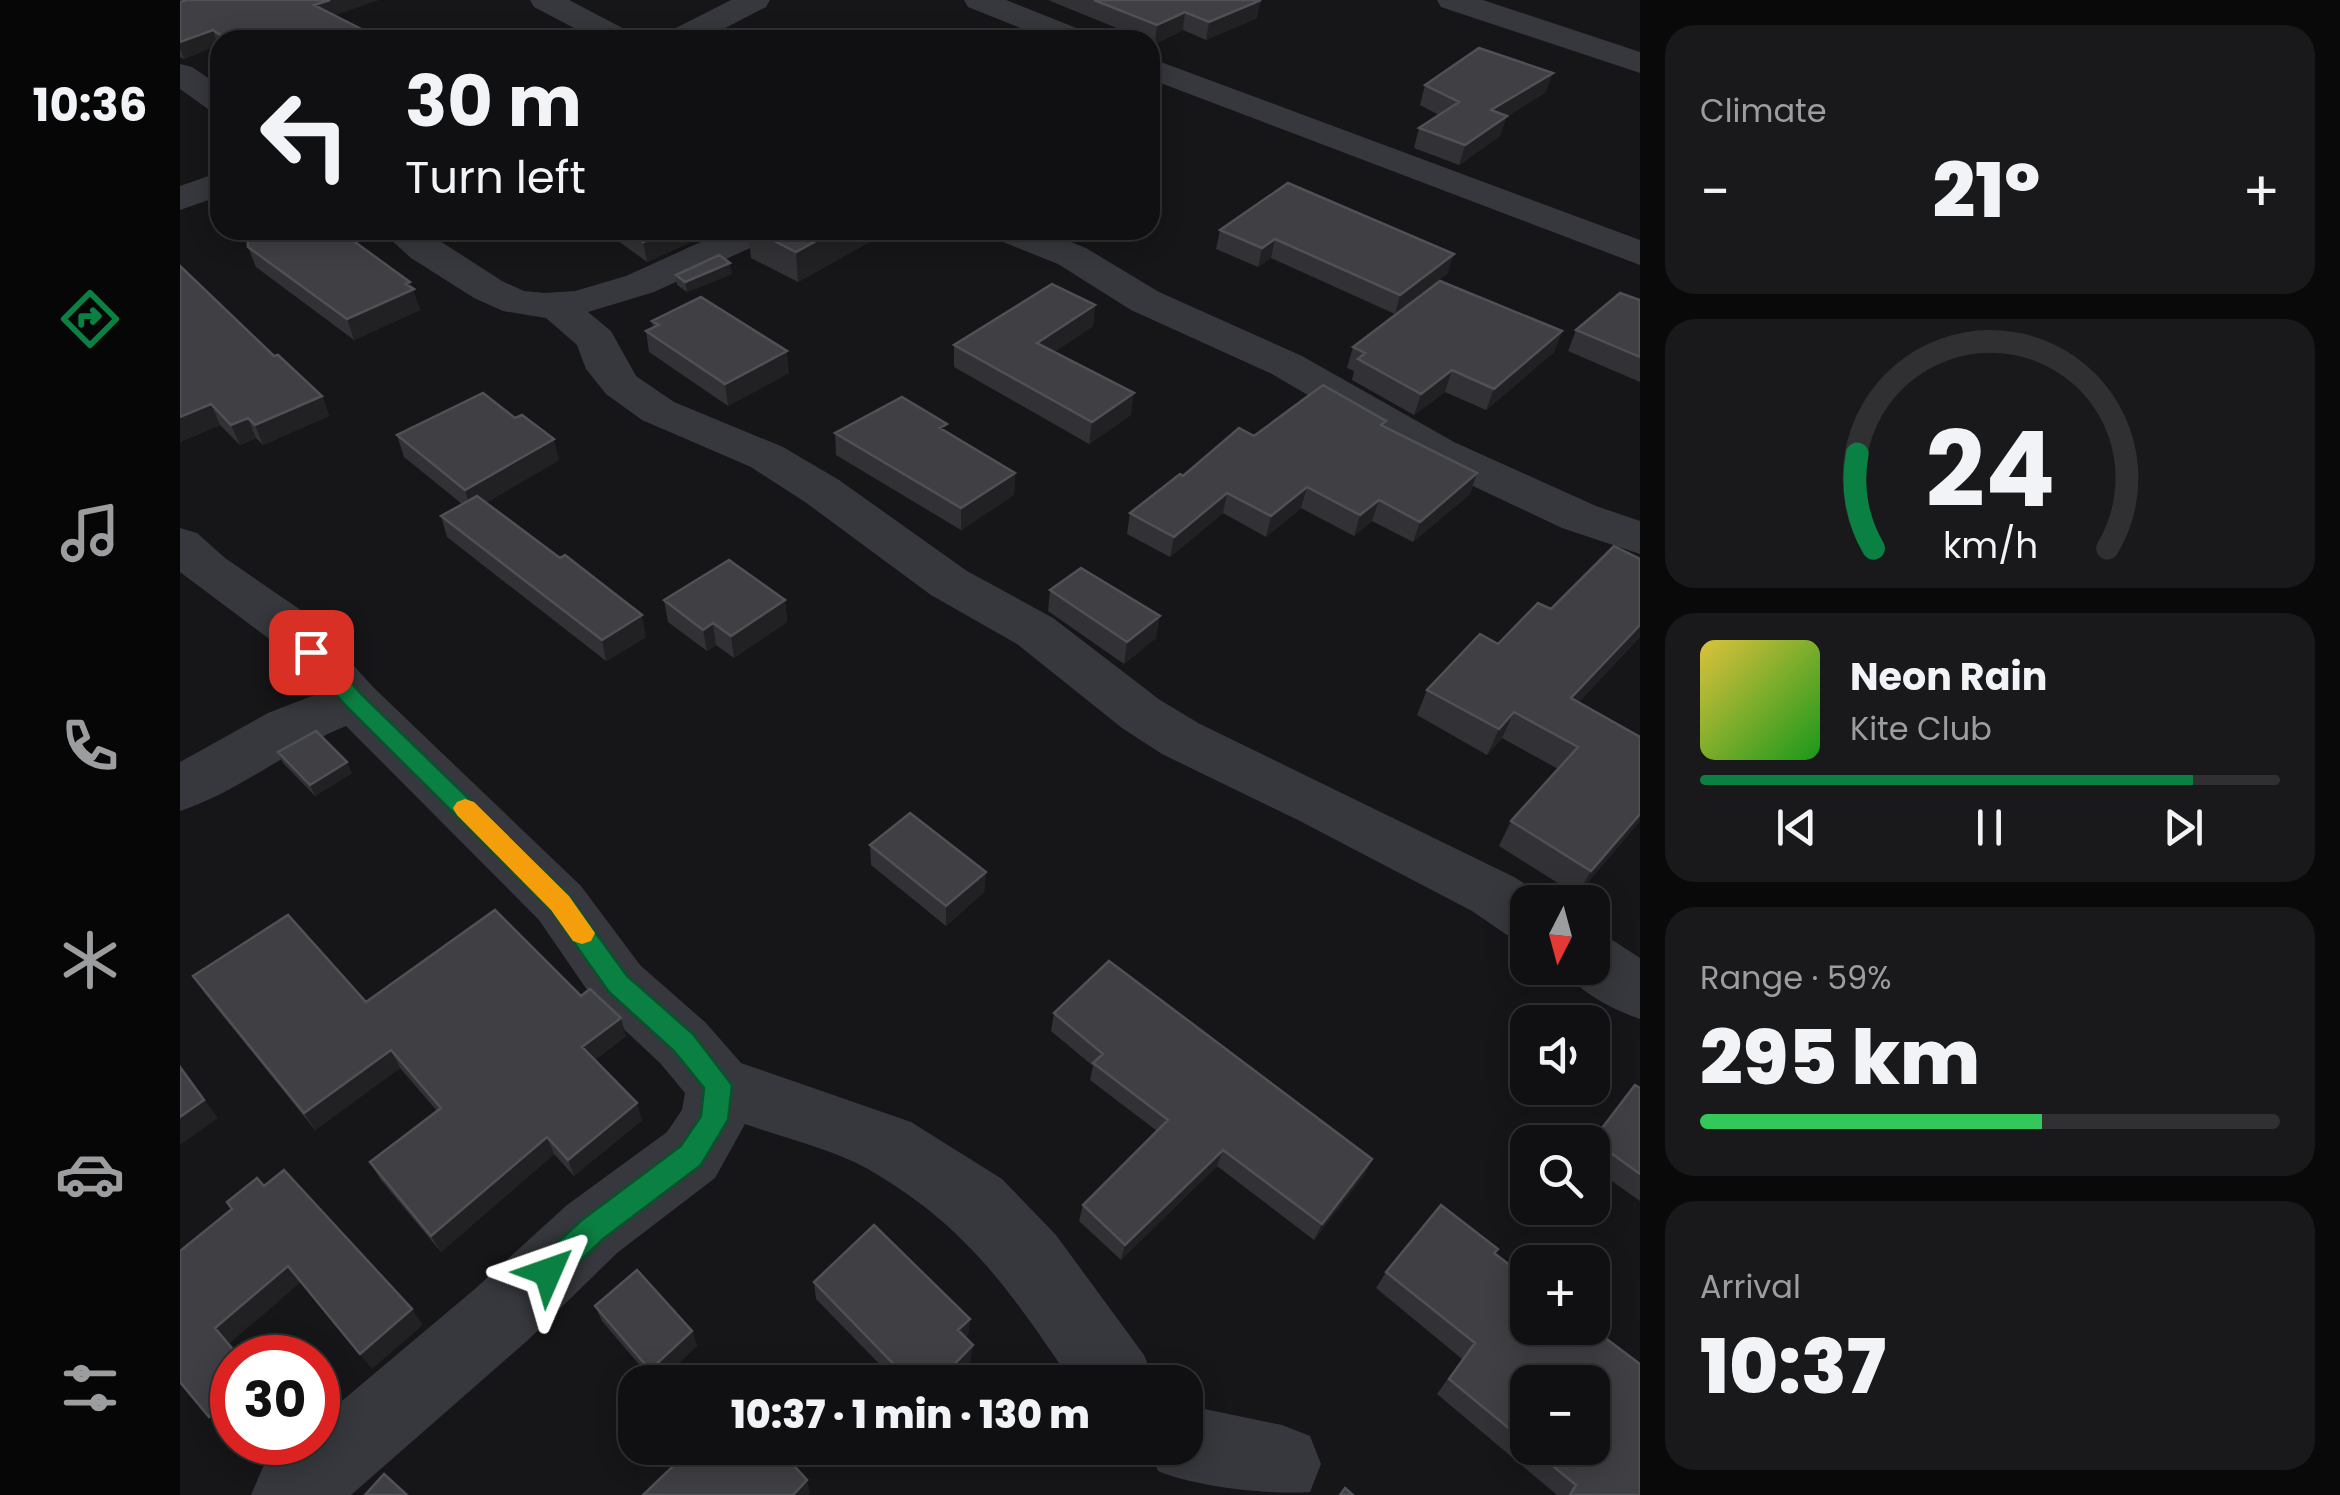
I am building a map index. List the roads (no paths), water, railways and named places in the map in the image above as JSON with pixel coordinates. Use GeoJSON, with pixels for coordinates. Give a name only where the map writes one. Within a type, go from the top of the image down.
{"type":"FeatureCollection","features":[{"type":"Feature","properties":{"kind":"street"},"geometry":{"type":"LineString","coordinates":[[545,0],[602,30]]}},
{"type":"Feature","properties":{"kind":"street"},"geometry":{"type":"LineString","coordinates":[[696,30],[755,0]]}},
{"type":"Feature","properties":{"kind":"street"},"geometry":{"type":"LineString","coordinates":[[980,0],[1054,30]]}},
{"type":"Feature","properties":{"kind":"street"},"geometry":{"type":"LineString","coordinates":[[1452,0],[1640,63]]}},
{"type":"Feature","properties":{"kind":"street"},"geometry":{"type":"LineString","coordinates":[[1160,72],[1640,253]]}},
{"type":"Feature","properties":{"kind":"street"},"geometry":{"type":"LineString","coordinates":[[180,74],[210,95]]}},
{"type":"Feature","properties":{"kind":"street"},"geometry":{"type":"LineString","coordinates":[[180,199],[210,186]]}},
{"type":"Feature","properties":{"kind":"street"},"geometry":{"type":"LineString","coordinates":[[412,240],[434,257],[517,302],[556,305],[606,294],[734,240]]}},
{"type":"Feature","properties":{"kind":"street"},"geometry":{"type":"LineString","coordinates":[[1032,240],[1072,256],[1144,301],[1287,365],[1438,452],[1579,517],[1640,538]]}},
{"type":"Feature","properties":{"kind":"street"},"geometry":{"type":"LineString","coordinates":[[556,305],[596,340],[607,368],[621,384],[658,411],[767,457],[822,490],[949,584],[1036,631],[1140,714],[1181,739],[1318,804],[1510,905]]}},
{"type":"Feature","properties":{"kind":"street"},"geometry":{"type":"LineString","coordinates":[[180,544],[208,570],[290,628],[354,701],[560,903],[618,984],[683,1043],[718,1085],[887,1144],[976,1203],[1031,1260],[1104,1365]]}},
{"type":"Feature","properties":{"kind":"street"},"geometry":{"type":"LineString","coordinates":[[180,789],[287,726],[354,701]]}},
{"type":"Feature","properties":{"kind":"street"},"geometry":{"type":"LineString","coordinates":[[1610,972],[1640,992]]}},
{"type":"Feature","properties":{"kind":"street"},"geometry":{"type":"LineString","coordinates":[[292,1495],[502,1314],[592,1230],[691,1155],[714,1120],[718,1085]]}},
{"type":"Feature","properties":{"kind":"street"},"geometry":{"type":"LineString","coordinates":[[1203,1448],[1282,1464]]}}]}
